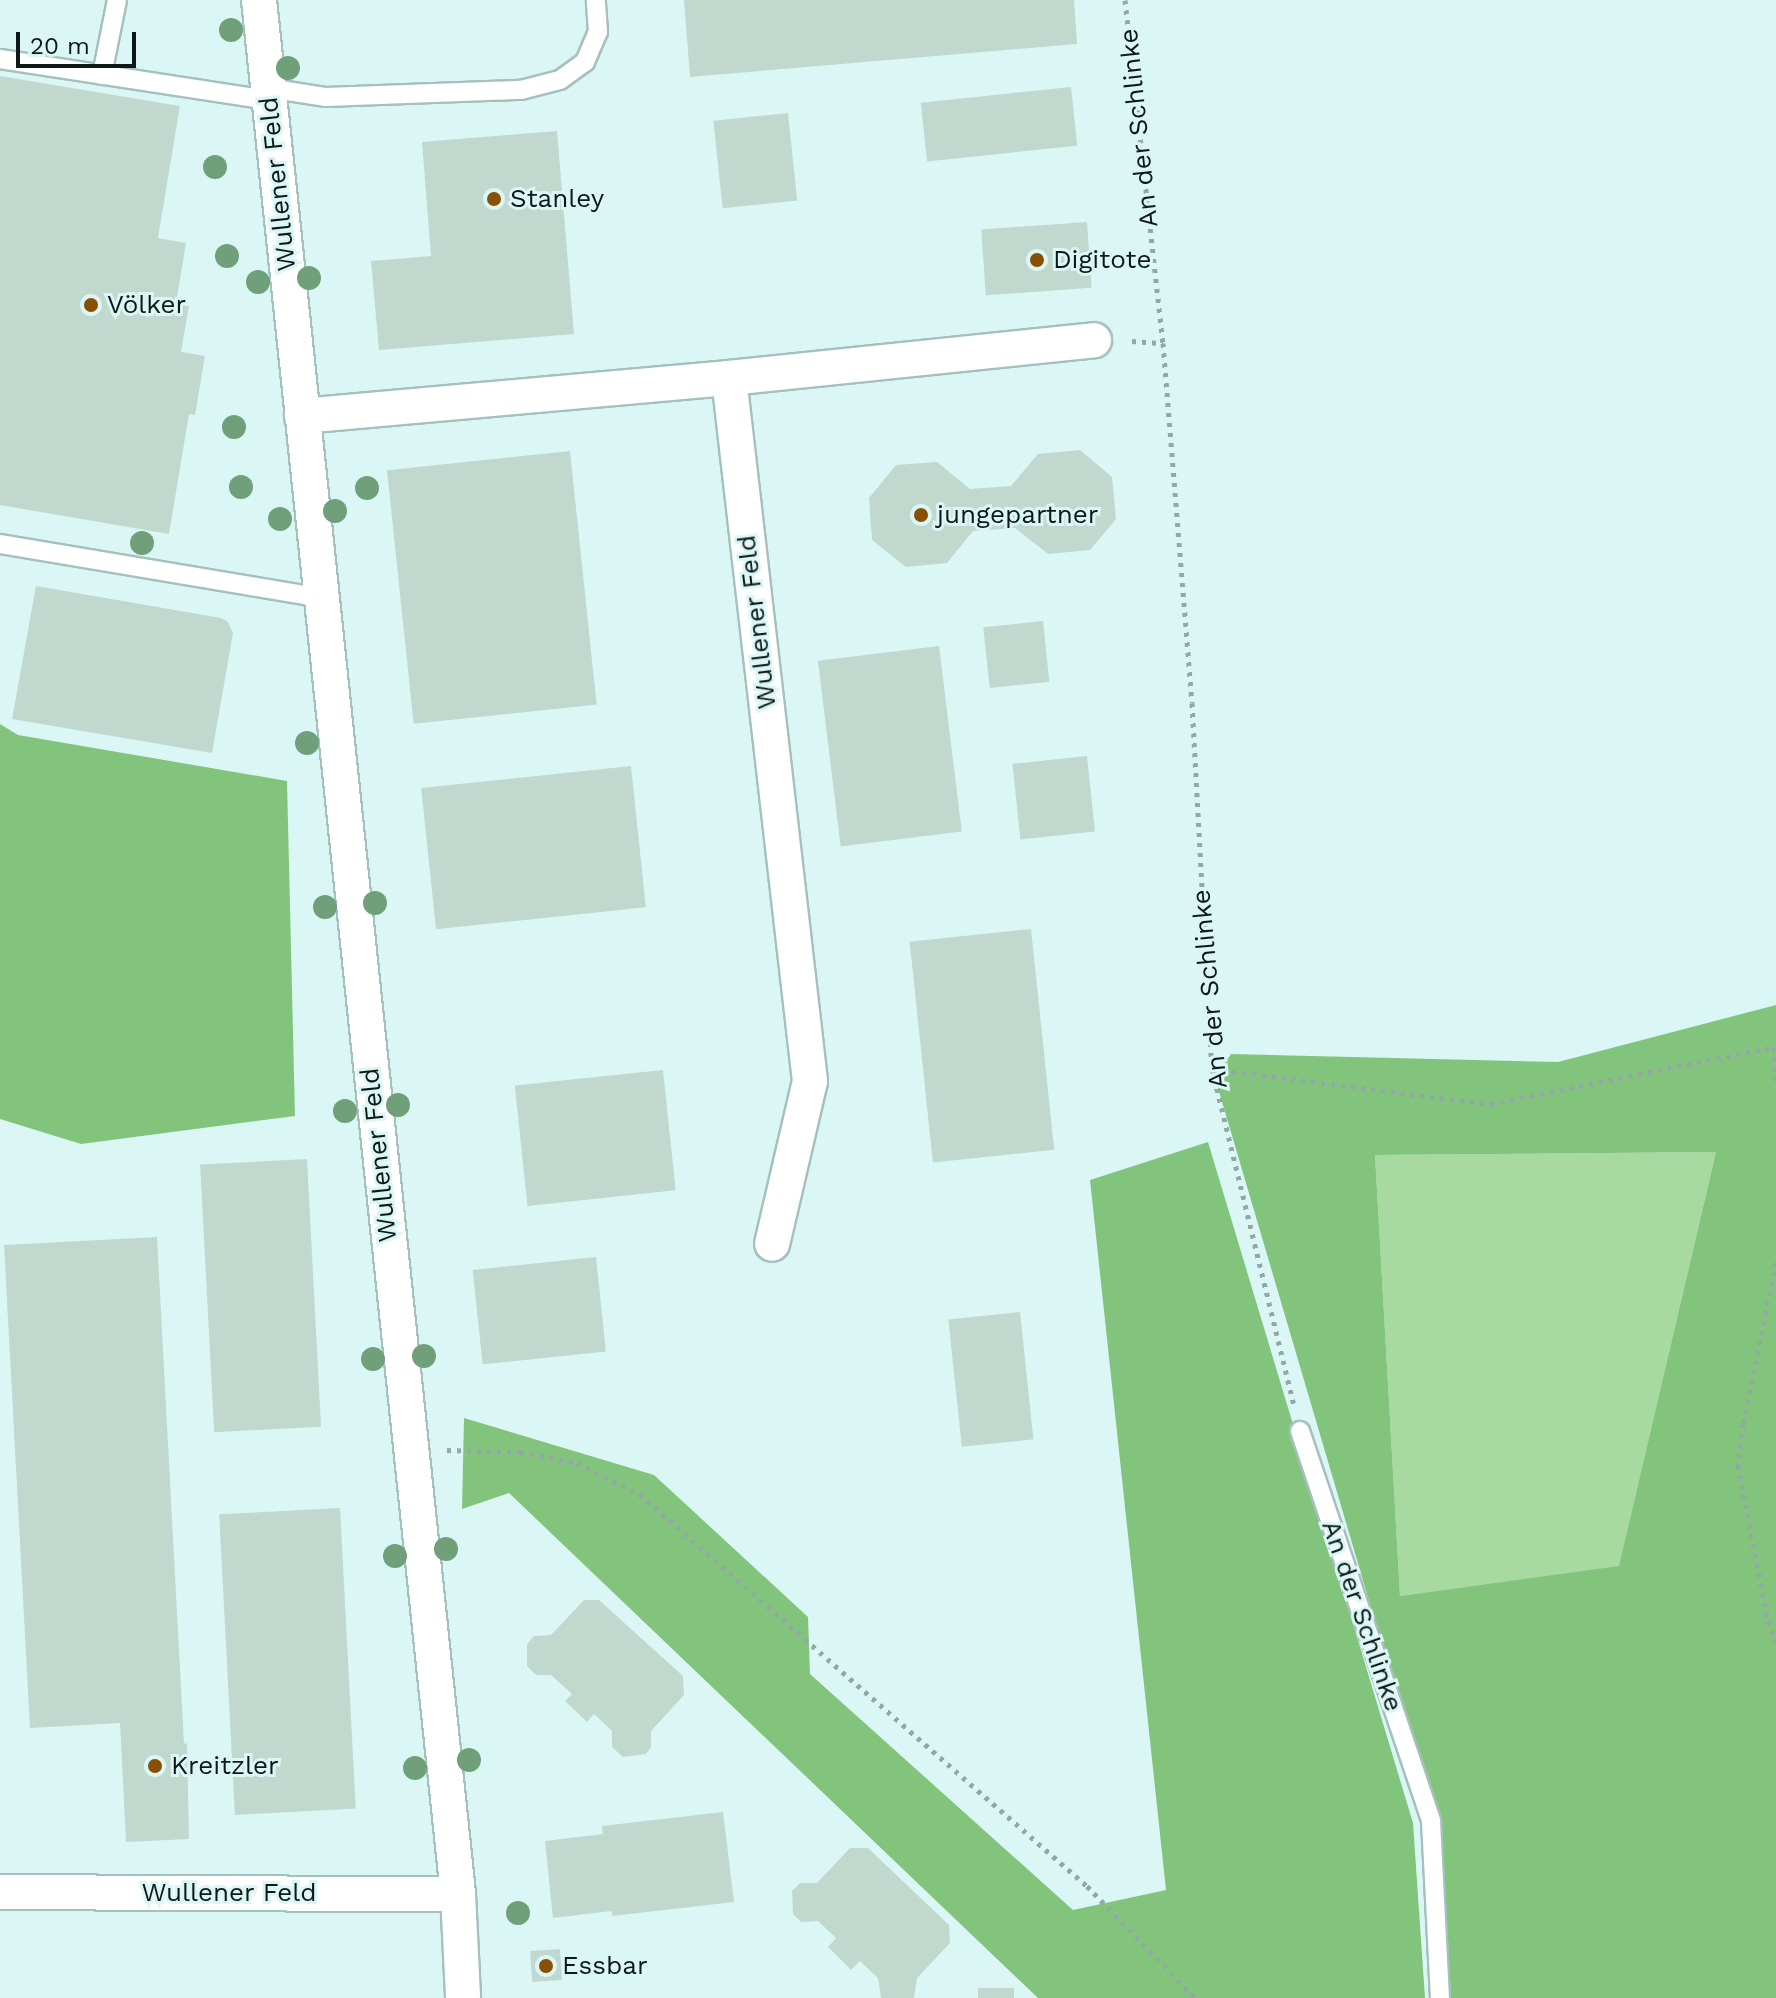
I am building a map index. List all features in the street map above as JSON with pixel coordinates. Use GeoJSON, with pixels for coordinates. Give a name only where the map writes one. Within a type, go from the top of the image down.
{"type":"FeatureCollection","features":[{"type":"Feature","properties":{"kind":"street","name":"Wullener Feld"},"geometry":{"type":"LineString","coordinates":[[259,0],[458,1894],[463,1998]]}},
{"type":"Feature","properties":{"kind":"street"},"geometry":{"type":"LineString","coordinates":[[302,416],[729,378],[1094,340]]}},
{"type":"Feature","properties":{"kind":"street","name":"Wullener Feld"},"geometry":{"type":"LineString","coordinates":[[729,378],[810,1081],[772,1244]]}},
{"type":"Feature","properties":{"kind":"street","name":"Wullener Feld"},"geometry":{"type":"LineString","coordinates":[[0,1892],[458,1894]]}},
{"type":"Feature","properties":{"kind":"lane"},"geometry":{"type":"LineString","coordinates":[[102,75],[117,0]]}},
{"type":"Feature","properties":{"kind":"lane"},"geometry":{"type":"LineString","coordinates":[[0,59],[102,75],[268,94],[326,97],[521,90],[560,80],[585,62],[598,32],[596,0]]}},
{"type":"Feature","properties":{"kind":"lane"},"geometry":{"type":"LineString","coordinates":[[0,544],[321,598]]}},
{"type":"Feature","properties":{"kind":"lane","name":"An der Schlinke"},"geometry":{"type":"LineString","coordinates":[[1300,1431],[1431,1821],[1440,1998]]}},
{"type":"Feature","properties":{"kind":"path","name":"An der Schlinke"},"geometry":{"type":"LineString","coordinates":[[1125,0],[1163,343],[1183,593],[1212,1069],[1300,1431]]}},
{"type":"Feature","properties":{"kind":"path"},"geometry":{"type":"LineString","coordinates":[[1212,1069],[1491,1104],[1774,1047],[1776,1086]]}},
{"type":"Feature","properties":{"kind":"path"},"geometry":{"type":"LineString","coordinates":[[1776,1262],[1738,1465],[1768,1621],[1776,1643]]}},
{"type":"Feature","properties":{"kind":"path"},"geometry":{"type":"LineString","coordinates":[[410,1449],[520,1452],[563,1460],[577,1463],[639,1494],[1087,1886],[1195,1998]]}},
{"type":"Feature","properties":{"kind":"green space"},"geometry":{"type":"Polygon","coordinates":[[[0,724],[18,735],[287,781],[295,1116],[81,1144],[0,1119],[0,724]]]}},
{"type":"Feature","properties":{"kind":"green space"},"geometry":{"type":"Polygon","coordinates":[[[1776,1005],[1776,1998],[1446,1998],[1433,1818],[1215,1078],[1231,1054],[1558,1062],[1776,1005]],[[1716,1152],[1375,1155],[1400,1596],[1619,1566],[1716,1152]]]}},
{"type":"Feature","properties":{"kind":"green space"},"geometry":{"type":"Polygon","coordinates":[[[1208,1142],[1413,1823],[1425,1998],[1038,1998],[509,1493],[462,1509],[464,1418],[654,1475],[808,1617],[810,1674],[1073,1910],[1166,1890],[1090,1180],[1208,1142]]]}},
{"type":"Feature","properties":{"kind":"green space"},"geometry":{"type":"Polygon","coordinates":[[[1716,1152],[1619,1567],[1400,1596],[1375,1155],[1716,1152]]]}},
{"type":"Feature","properties":{"kind":"building"},"geometry":{"type":"Polygon","coordinates":[[[684,0],[1074,0],[1077,44],[690,77],[684,0]]]}},
{"type":"Feature","properties":{"kind":"building","name":"Völker"},"geometry":{"type":"Polygon","coordinates":[[[0,76],[180,106],[158,238],[186,243],[176,304],[189,306],[181,352],[205,356],[195,415],[189,414],[169,534],[0,505],[0,76]]]}},
{"type":"Feature","properties":{"kind":"building"},"geometry":{"type":"Polygon","coordinates":[[[1071,87],[1077,146],[927,161],[921,103],[1071,87]]]}},
{"type":"Feature","properties":{"kind":"building"},"geometry":{"type":"Polygon","coordinates":[[[788,113],[797,201],[723,208],[713,121],[788,113]]]}},
{"type":"Feature","properties":{"kind":"building","name":"Stanley"},"geometry":{"type":"Polygon","coordinates":[[[557,131],[574,334],[379,350],[371,261],[431,256],[422,142],[557,131]]]}},
{"type":"Feature","properties":{"kind":"building","name":"Digitote"},"geometry":{"type":"Polygon","coordinates":[[[1087,222],[1092,288],[986,295],[981,229],[1087,222]]]}},
{"type":"Feature","properties":{"kind":"building"},"geometry":{"type":"Polygon","coordinates":[[[1080,450],[1112,477],[1116,519],[1090,550],[1048,554],[1015,528],[973,531],[947,563],[906,567],[872,540],[869,498],[896,465],[937,462],[970,489],[1011,486],[1038,454],[1080,450]]]}},
{"type":"Feature","properties":{"kind":"building"},"geometry":{"type":"Polygon","coordinates":[[[570,451],[597,705],[414,724],[387,470],[570,451]]]}},
{"type":"Feature","properties":{"kind":"building"},"geometry":{"type":"Polygon","coordinates":[[[36,586],[221,618],[228,622],[233,633],[212,753],[12,719],[36,586]]]}},
{"type":"Feature","properties":{"kind":"building"},"geometry":{"type":"Polygon","coordinates":[[[1043,621],[1049,682],[990,688],[983,627],[1043,621]]]}},
{"type":"Feature","properties":{"kind":"building"},"geometry":{"type":"Polygon","coordinates":[[[939,646],[962,832],[841,846],[818,661],[939,646]]]}},
{"type":"Feature","properties":{"kind":"building"},"geometry":{"type":"Polygon","coordinates":[[[1087,756],[1095,832],[1020,839],[1012,764],[1087,756]]]}},
{"type":"Feature","properties":{"kind":"building"},"geometry":{"type":"Polygon","coordinates":[[[631,766],[646,907],[436,929],[421,788],[631,766]]]}},
{"type":"Feature","properties":{"kind":"building"},"geometry":{"type":"Polygon","coordinates":[[[1031,929],[1054,1150],[933,1163],[910,942],[1031,929]]]}},
{"type":"Feature","properties":{"kind":"building"},"geometry":{"type":"Polygon","coordinates":[[[663,1070],[676,1190],[527,1206],[515,1086],[663,1070]]]}},
{"type":"Feature","properties":{"kind":"building"},"geometry":{"type":"Polygon","coordinates":[[[307,1159],[321,1427],[214,1432],[200,1165],[307,1159]]]}},
{"type":"Feature","properties":{"kind":"building"},"geometry":{"type":"Polygon","coordinates":[[[157,1237],[184,1744],[187,1743],[189,1839],[126,1842],[120,1723],[30,1728],[4,1245],[157,1237]]]}},
{"type":"Feature","properties":{"kind":"building"},"geometry":{"type":"Polygon","coordinates":[[[596,1257],[606,1351],[483,1364],[473,1270],[596,1257]]]}},
{"type":"Feature","properties":{"kind":"building"},"geometry":{"type":"Polygon","coordinates":[[[1020,1312],[1033,1439],[962,1447],[948,1320],[1020,1312]]]}},
{"type":"Feature","properties":{"kind":"building"},"geometry":{"type":"Polygon","coordinates":[[[340,1508],[356,1809],[235,1815],[219,1514],[340,1508]]]}},
{"type":"Feature","properties":{"kind":"building"},"geometry":{"type":"Polygon","coordinates":[[[584,1600],[599,1600],[683,1676],[684,1695],[651,1731],[651,1747],[646,1754],[623,1757],[612,1747],[612,1731],[594,1714],[587,1722],[565,1701],[572,1694],[551,1675],[536,1675],[527,1666],[527,1644],[534,1636],[551,1635],[584,1600]]]}},
{"type":"Feature","properties":{"kind":"building"},"geometry":{"type":"Polygon","coordinates":[[[723,1812],[734,1902],[612,1916],[612,1911],[553,1918],[545,1841],[603,1834],[602,1826],[723,1812]]]}},
{"type":"Feature","properties":{"kind":"building"},"geometry":{"type":"Polygon","coordinates":[[[850,1848],[868,1848],[949,1925],[950,1943],[917,1978],[914,1998],[881,1998],[878,1978],[860,1961],[851,1970],[828,1947],[836,1938],[818,1921],[801,1922],[793,1914],[792,1891],[800,1883],[817,1883],[850,1848]]]}},
{"type":"Feature","properties":{"kind":"building","name":"Essbar"},"geometry":{"type":"Polygon","coordinates":[[[560,1949],[562,1980],[532,1982],[530,1951],[560,1949]]]}},
{"type":"Feature","properties":{"kind":"building"},"geometry":{"type":"Polygon","coordinates":[[[978,1988],[1014,1988],[1014,1998],[978,1998],[978,1988]]]}},
{"type":"Feature","properties":{"kind":"place","name":"Stanley"},"geometry":{"type":"Point","coordinates":[494,199]}},
{"type":"Feature","properties":{"kind":"place","name":"Digitote"},"geometry":{"type":"Point","coordinates":[1037,260]}},
{"type":"Feature","properties":{"kind":"place","name":"Völker"},"geometry":{"type":"Point","coordinates":[91,305]}},
{"type":"Feature","properties":{"kind":"place","name":"jungepartner"},"geometry":{"type":"Point","coordinates":[921,515]}},
{"type":"Feature","properties":{"kind":"place","name":"Kreitzler"},"geometry":{"type":"Point","coordinates":[155,1766]}},
{"type":"Feature","properties":{"kind":"place","name":"Essbar"},"geometry":{"type":"Point","coordinates":[546,1966]}}]}
